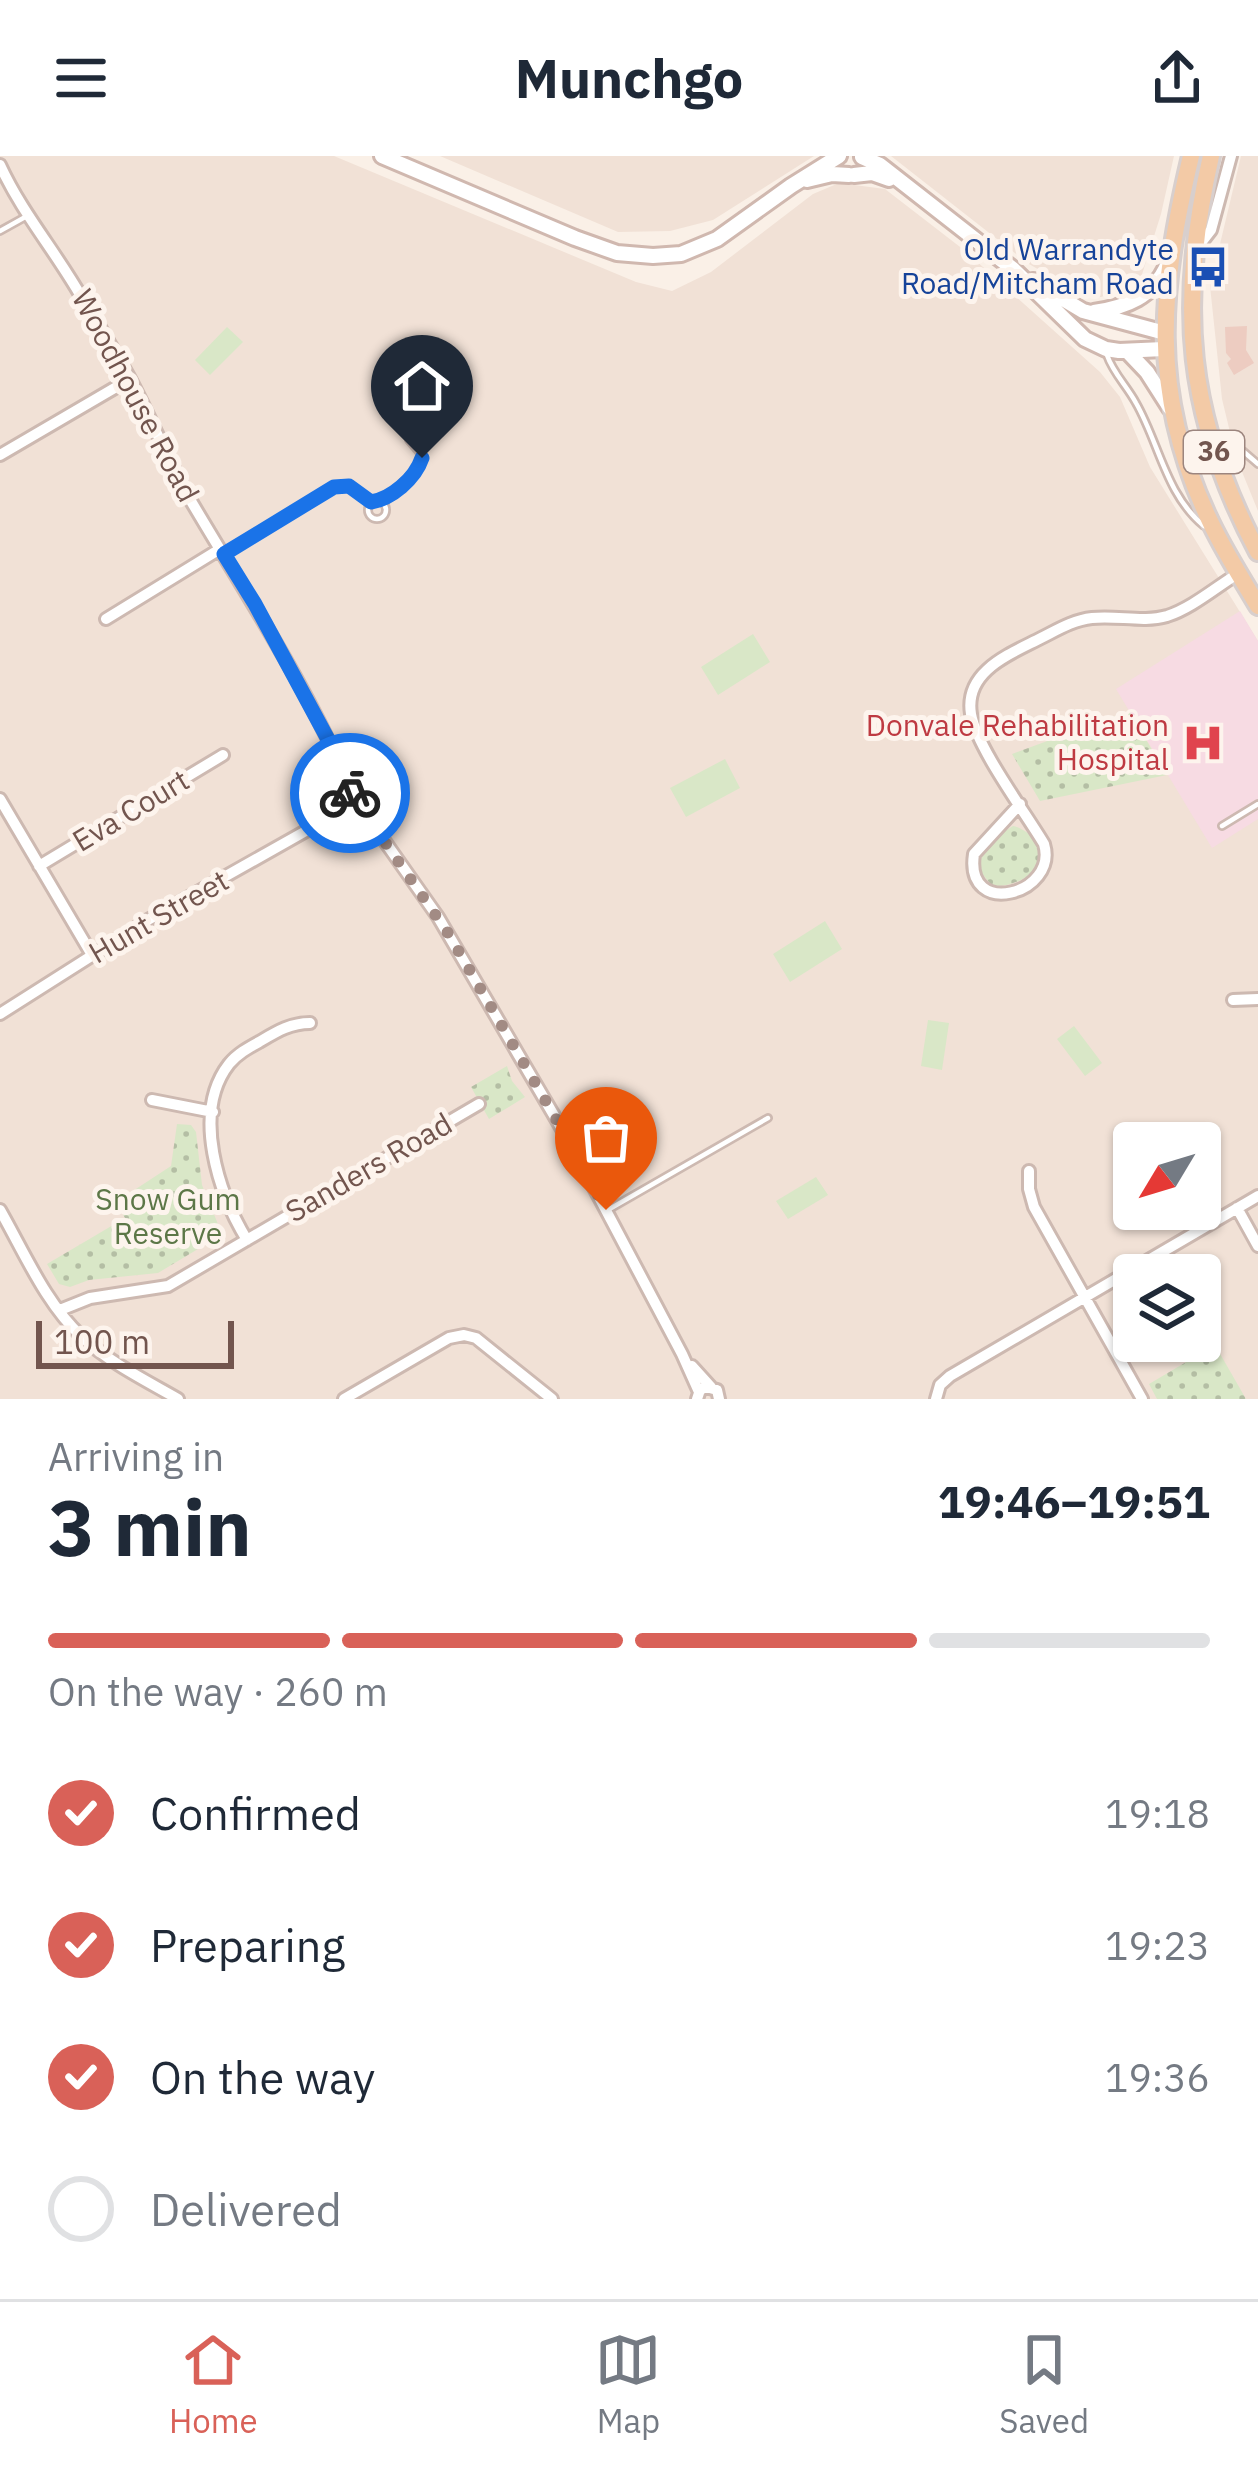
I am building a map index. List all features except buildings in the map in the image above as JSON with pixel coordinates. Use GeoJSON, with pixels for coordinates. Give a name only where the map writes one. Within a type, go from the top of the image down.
{"type":"FeatureCollection","features":[{"type":"Feature","properties":{"kind":"main road"},"geometry":{"type":"LineString","coordinates":[[382,156],[575,238],[616,253],[653,256],[681,254],[717,239],[840,156]]}},
{"type":"Feature","properties":{"kind":"main road"},"geometry":{"type":"LineString","coordinates":[[840,156],[839,168],[852,175]]}},
{"type":"Feature","properties":{"kind":"main road","name":"36"},"geometry":{"type":"LineString","coordinates":[[1191,156],[1170,261],[1164,341],[1173,412],[1184,456],[1218,537],[1258,606]]}},
{"type":"Feature","properties":{"kind":"main road","name":"36"},"geometry":{"type":"LineString","coordinates":[[1211,156],[1193,253],[1193,345],[1207,430],[1234,506],[1258,552]]}},
{"type":"Feature","properties":{"kind":"main road"},"geometry":{"type":"LineString","coordinates":[[852,175],[862,170],[862,157],[880,165],[1013,269],[1077,334],[1106,349],[1128,352],[1164,341]]}},
{"type":"Feature","properties":{"kind":"main road"},"geometry":{"type":"LineString","coordinates":[[791,186],[828,175],[872,173],[915,192]]}},
{"type":"Feature","properties":{"kind":"main road"},"geometry":{"type":"LineString","coordinates":[[1089,313],[1125,305],[1147,294],[1170,261]]}},
{"type":"Feature","properties":{"kind":"main road"},"geometry":{"type":"LineString","coordinates":[[1013,269],[1089,313],[1164,341],[1193,345]]}},
{"type":"Feature","properties":{"kind":"main road"},"geometry":{"type":"LineString","coordinates":[[1106,349],[1107,337],[1122,323]]}},
{"type":"Feature","properties":{"kind":"main road"},"geometry":{"type":"LineString","coordinates":[[1128,352],[1150,375],[1173,412]]}},
{"type":"Feature","properties":{"kind":"main road"},"geometry":{"type":"LineString","coordinates":[[1184,456],[1191,432],[1207,430]]}},
{"type":"Feature","properties":{"kind":"street"},"geometry":{"type":"LineString","coordinates":[[1193,253],[1211,230],[1231,156]]}},
{"type":"Feature","properties":{"kind":"street","name":"Woodhouse Road"},"geometry":{"type":"LineString","coordinates":[[0,165],[130,380],[185,490],[255,604],[359,799],[448,933],[573,1148],[700,1395],[717,1390],[719,1399]]}},
{"type":"Feature","properties":{"kind":"street"},"geometry":{"type":"LineString","coordinates":[[0,455],[130,380]]}},
{"type":"Feature","properties":{"kind":"street"},"geometry":{"type":"LineString","coordinates":[[106,619],[222,552]]}},
{"type":"Feature","properties":{"kind":"street"},"geometry":{"type":"LineString","coordinates":[[1020,804],[974,854],[974,874],[995,895],[1008,895],[1034,880],[1047,861],[1044,844],[1020,804],[974,728],[971,694],[987,669],[1073,622],[1168,616],[1239,573]]}},
{"type":"Feature","properties":{"kind":"street","name":"Eva Court"},"geometry":{"type":"LineString","coordinates":[[39,866],[224,755]]}},
{"type":"Feature","properties":{"kind":"street"},"geometry":{"type":"LineString","coordinates":[[0,799],[92,955]]}},
{"type":"Feature","properties":{"kind":"street","name":"Hunt Street"},"geometry":{"type":"LineString","coordinates":[[0,1014],[359,799]]}},
{"type":"Feature","properties":{"kind":"street"},"geometry":{"type":"LineString","coordinates":[[1233,1000],[1258,999]]}},
{"type":"Feature","properties":{"kind":"street"},"geometry":{"type":"LineString","coordinates":[[247,1240],[232,1216],[213,1154],[212,1112],[218,1085],[232,1060],[288,1026],[310,1023]]}},
{"type":"Feature","properties":{"kind":"street"},"geometry":{"type":"LineString","coordinates":[[152,1100],[212,1112]]}},
{"type":"Feature","properties":{"kind":"street","name":"Sanders Road"},"geometry":{"type":"LineString","coordinates":[[60,1310],[101,1295],[163,1288],[479,1103]]}},
{"type":"Feature","properties":{"kind":"street"},"geometry":{"type":"LineString","coordinates":[[1029,1172],[1034,1207],[1142,1399]]}},
{"type":"Feature","properties":{"kind":"street"},"geometry":{"type":"LineString","coordinates":[[936,1399],[944,1381],[1258,1196]]}},
{"type":"Feature","properties":{"kind":"street"},"geometry":{"type":"LineString","coordinates":[[1237,1208],[1258,1246]]}},
{"type":"Feature","properties":{"kind":"street"},"geometry":{"type":"LineString","coordinates":[[0,1210],[78,1334],[178,1399]]}},
{"type":"Feature","properties":{"kind":"street"},"geometry":{"type":"LineString","coordinates":[[344,1399],[448,1338],[464,1334],[483,1343],[552,1399]]}},
{"type":"Feature","properties":{"kind":"lane"},"geometry":{"type":"LineString","coordinates":[[0,231],[27,216]]}},
{"type":"Feature","properties":{"kind":"lane"},"geometry":{"type":"LineString","coordinates":[[1106,349],[1108,362],[1140,409],[1165,469],[1190,512],[1218,537]]}},
{"type":"Feature","properties":{"kind":"lane"},"geometry":{"type":"LineString","coordinates":[[1207,430],[1258,464]]}},
{"type":"Feature","properties":{"kind":"lane"},"geometry":{"type":"LineString","coordinates":[[222,552],[334,487],[349,486],[371,502],[382,502],[420,466],[421,454],[409,440]]}},
{"type":"Feature","properties":{"kind":"lane"},"geometry":{"type":"LineString","coordinates":[[371,502],[368,514],[377,519],[386,513],[382,502]]}},
{"type":"Feature","properties":{"kind":"lane"},"geometry":{"type":"LineString","coordinates":[[1222,826],[1258,804]]}},
{"type":"Feature","properties":{"kind":"lane"},"geometry":{"type":"LineString","coordinates":[[606,1210],[768,1118]]}},
{"type":"Feature","properties":{"kind":"shaded area"},"geometry":{"type":"Polygon","coordinates":[[[0,156],[334,156],[636,282],[672,291],[711,272],[813,194],[839,183],[885,189],[964,250],[1100,372],[1120,397],[1150,467],[1258,641],[1258,1399],[0,1399],[0,156]]]}},
{"type":"Feature","properties":{"kind":"shaded area"},"geometry":{"type":"Polygon","coordinates":[[[440,156],[814,156],[713,220],[670,231],[618,232],[440,156]]]}},
{"type":"Feature","properties":{"kind":"shaded area"},"geometry":{"type":"Polygon","coordinates":[[[891,156],[1174,156],[1139,284],[1101,297],[1081,294],[1029,264],[891,156]]]}},
{"type":"Feature","properties":{"kind":"shaded area"},"geometry":{"type":"Polygon","coordinates":[[[1241,156],[1258,156],[1258,511],[1236,457],[1222,399],[1210,286],[1241,156]]]}},
{"type":"Feature","properties":{"kind":"shaded area","name":"Donvale Rehabilitation Hospital"},"geometry":{"type":"Polygon","coordinates":[[[1240,611],[1258,641],[1258,819],[1212,848],[1116,689],[1240,611]]]}},
{"type":"Feature","properties":{"kind":"green space"},"geometry":{"type":"Polygon","coordinates":[[[227,327],[243,342],[210,375],[195,360],[227,327]]]}},
{"type":"Feature","properties":{"kind":"green space"},"geometry":{"type":"Polygon","coordinates":[[[753,634],[770,662],[718,695],[701,667],[753,634]]]}},
{"type":"Feature","properties":{"kind":"green space"},"geometry":{"type":"Polygon","coordinates":[[[1129,711],[1167,775],[1040,801],[1012,754],[1129,711]]]}},
{"type":"Feature","properties":{"kind":"green space"},"geometry":{"type":"Polygon","coordinates":[[[725,759],[740,788],[686,817],[670,788],[725,759]]]}},
{"type":"Feature","properties":{"kind":"green space"},"geometry":{"type":"Polygon","coordinates":[[[1013,826],[1034,840],[1040,852],[1038,865],[1018,882],[992,886],[980,871],[979,861],[1000,834],[1013,826]]]}},
{"type":"Feature","properties":{"kind":"green space"},"geometry":{"type":"Polygon","coordinates":[[[825,921],[842,949],[790,982],[773,954],[825,921]]]}},
{"type":"Feature","properties":{"kind":"green space"},"geometry":{"type":"Polygon","coordinates":[[[928,1020],[949,1023],[942,1070],[921,1066],[928,1020]]]}},
{"type":"Feature","properties":{"kind":"green space"},"geometry":{"type":"Polygon","coordinates":[[[1074,1026],[1102,1063],[1085,1076],[1057,1039],[1074,1026]]]}},
{"type":"Feature","properties":{"kind":"green space"},"geometry":{"type":"Polygon","coordinates":[[[507,1066],[525,1097],[489,1119],[471,1087],[507,1066]]]}},
{"type":"Feature","properties":{"kind":"green space","name":"Snow Gum Reserve"},"geometry":{"type":"Polygon","coordinates":[[[177,1124],[191,1125],[196,1132],[202,1185],[220,1229],[218,1237],[158,1273],[89,1280],[70,1287],[59,1284],[47,1264],[125,1218],[116,1202],[171,1166],[177,1124]]]}},
{"type":"Feature","properties":{"kind":"green space"},"geometry":{"type":"Polygon","coordinates":[[[816,1177],[828,1195],[788,1219],[776,1201],[816,1177]]]}},
{"type":"Feature","properties":{"kind":"green space"},"geometry":{"type":"Polygon","coordinates":[[[1221,1355],[1246,1399],[1157,1399],[1149,1384],[1186,1362],[1221,1362],[1221,1355]]]}},
{"type":"Feature","properties":{"kind":"way so far"},"geometry":{"type":"LineString","coordinates":[[350,793],[351,803],[362,809],[438,917],[606,1210]]}},
{"type":"Feature","properties":{"kind":"place","name":"Old Warrandyte Road/Mitcham Road"},"geometry":{"type":"Point","coordinates":[1208,267]}},
{"type":"Feature","properties":{"kind":"place","name":"Donvale Rehabilitation Hospital"},"geometry":{"type":"Point","coordinates":[1203,743]}},
{"type":"Feature","properties":{"kind":"route"},"geometry":{"type":"LineString","coordinates":[[350,793],[337,756],[224,554],[334,487],[349,486],[371,502],[382,502],[413,476],[422,458]]}}]}
